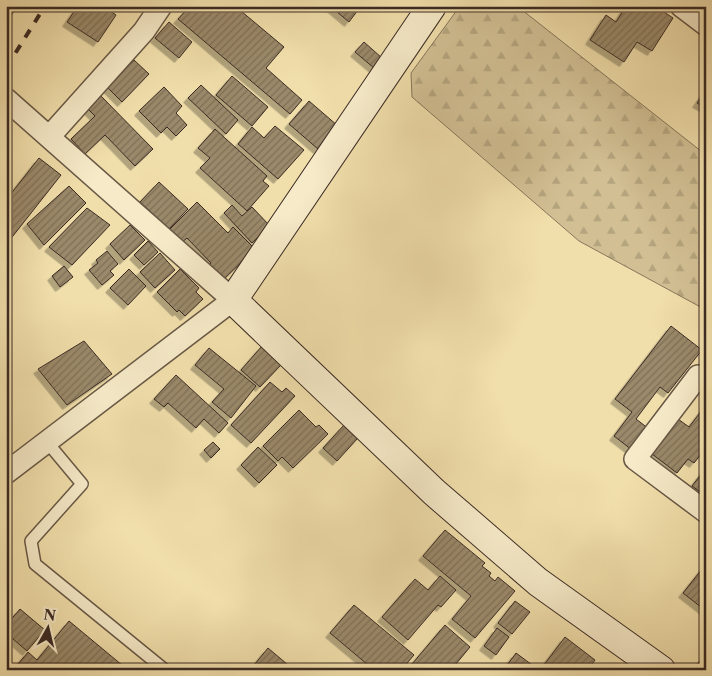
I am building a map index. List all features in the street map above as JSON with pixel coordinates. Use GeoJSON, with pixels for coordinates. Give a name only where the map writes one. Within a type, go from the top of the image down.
{"type":"FeatureCollection","features":[{"type":"Feature","properties":{"kind":"street"},"geometry":{"type":"LineString","coordinates":[[50,137],[144,31],[161,6]]}},
{"type":"Feature","properties":{"kind":"street"},"geometry":{"type":"LineString","coordinates":[[681,6],[706,25]]}},
{"type":"Feature","properties":{"kind":"street"},"geometry":{"type":"LineString","coordinates":[[6,473],[233,300],[423,10]]}},
{"type":"Feature","properties":{"kind":"street"},"geometry":{"type":"LineString","coordinates":[[6,99],[233,300],[434,492],[538,582],[661,670]]}},
{"type":"Feature","properties":{"kind":"street"},"geometry":{"type":"LineString","coordinates":[[706,382],[698,376],[635,459],[706,512]]}},
{"type":"Feature","properties":{"kind":"lane"},"geometry":{"type":"LineString","coordinates":[[47,442],[82,484],[31,542],[35,564],[165,670]]}},
{"type":"Feature","properties":{"kind":"green space"},"geometry":{"type":"Polygon","coordinates":[[[460,6],[517,6],[706,155],[706,310],[579,241],[412,97],[411,73],[460,6]]]}},
{"type":"Feature","properties":{"kind":"building"},"geometry":{"type":"Polygon","coordinates":[[[6,6],[17,6],[6,25],[6,6]]]}},
{"type":"Feature","properties":{"kind":"building"},"geometry":{"type":"Polygon","coordinates":[[[78,6],[103,6],[116,15],[98,42],[67,22],[78,6]]]}},
{"type":"Feature","properties":{"kind":"building"},"geometry":{"type":"Polygon","coordinates":[[[190,6],[235,6],[284,47],[266,68],[302,100],[290,114],[178,19],[190,6]]]}},
{"type":"Feature","properties":{"kind":"building"},"geometry":{"type":"Polygon","coordinates":[[[330,6],[361,6],[349,22],[330,6]]]}},
{"type":"Feature","properties":{"kind":"building"},"geometry":{"type":"Polygon","coordinates":[[[626,6],[655,6],[673,18],[652,51],[637,42],[624,62],[590,40],[606,15],[616,22],[626,6]]]}},
{"type":"Feature","properties":{"kind":"building"},"geometry":{"type":"Polygon","coordinates":[[[169,22],[192,42],[179,58],[155,38],[169,22]]]}},
{"type":"Feature","properties":{"kind":"building"},"geometry":{"type":"Polygon","coordinates":[[[364,42],[382,58],[374,68],[355,52],[364,42]]]}},
{"type":"Feature","properties":{"kind":"building"},"geometry":{"type":"Polygon","coordinates":[[[134,60],[149,74],[122,102],[107,87],[134,60]]]}},
{"type":"Feature","properties":{"kind":"building"},"geometry":{"type":"Polygon","coordinates":[[[232,76],[268,107],[252,126],[216,95],[232,76]]]}},
{"type":"Feature","properties":{"kind":"building"},"geometry":{"type":"Polygon","coordinates":[[[201,85],[238,120],[226,134],[188,98],[201,85]]]}},
{"type":"Feature","properties":{"kind":"building"},"geometry":{"type":"Polygon","coordinates":[[[164,87],[182,106],[176,113],[187,125],[176,136],[167,127],[161,133],[139,111],[164,87]]]}},
{"type":"Feature","properties":{"kind":"building"},"geometry":{"type":"Polygon","coordinates":[[[706,90],[706,108],[697,103],[706,90]]]}},
{"type":"Feature","properties":{"kind":"building"},"geometry":{"type":"Polygon","coordinates":[[[99,94],[153,149],[135,166],[105,135],[85,154],[71,139],[95,116],[86,107],[99,94]]]}},
{"type":"Feature","properties":{"kind":"building"},"geometry":{"type":"Polygon","coordinates":[[[309,101],[338,126],[318,149],[289,124],[309,101]]]}},
{"type":"Feature","properties":{"kind":"building"},"geometry":{"type":"Polygon","coordinates":[[[275,126],[304,150],[278,179],[238,144],[252,127],[264,138],[275,126]]]}},
{"type":"Feature","properties":{"kind":"building"},"geometry":{"type":"Polygon","coordinates":[[[215,129],[267,176],[263,181],[269,186],[247,211],[200,168],[210,158],[198,148],[215,129]]]}},
{"type":"Feature","properties":{"kind":"building"},"geometry":{"type":"Polygon","coordinates":[[[39,158],[61,175],[9,241],[6,239],[6,200],[39,158]]]}},
{"type":"Feature","properties":{"kind":"building"},"geometry":{"type":"Polygon","coordinates":[[[159,182],[188,209],[169,229],[140,202],[159,182]]]}},
{"type":"Feature","properties":{"kind":"building"},"geometry":{"type":"Polygon","coordinates":[[[69,186],[86,203],[44,245],[27,224],[69,186]]]}},
{"type":"Feature","properties":{"kind":"building"},"geometry":{"type":"Polygon","coordinates":[[[197,202],[228,233],[233,227],[255,249],[220,283],[206,269],[211,263],[187,238],[181,243],[169,230],[197,202]]]}},
{"type":"Feature","properties":{"kind":"building"},"geometry":{"type":"Polygon","coordinates":[[[232,205],[242,216],[252,207],[270,226],[252,243],[224,213],[232,205]]]}},
{"type":"Feature","properties":{"kind":"building"},"geometry":{"type":"Polygon","coordinates":[[[87,208],[110,225],[72,265],[49,247],[87,208]]]}},
{"type":"Feature","properties":{"kind":"building"},"geometry":{"type":"Polygon","coordinates":[[[130,225],[145,240],[124,260],[110,244],[130,225]]]}},
{"type":"Feature","properties":{"kind":"building"},"geometry":{"type":"Polygon","coordinates":[[[148,241],[158,252],[144,265],[134,255],[148,241]]]}},
{"type":"Feature","properties":{"kind":"building"},"geometry":{"type":"Polygon","coordinates":[[[107,251],[118,264],[110,271],[114,275],[102,285],[89,270],[98,263],[96,260],[107,251]]]}},
{"type":"Feature","properties":{"kind":"building"},"geometry":{"type":"Polygon","coordinates":[[[160,253],[175,270],[155,288],[140,272],[160,253]]]}},
{"type":"Feature","properties":{"kind":"building"},"geometry":{"type":"Polygon","coordinates":[[[64,266],[73,277],[60,287],[52,276],[64,266]]]}},
{"type":"Feature","properties":{"kind":"building"},"geometry":{"type":"Polygon","coordinates":[[[129,269],[146,286],[128,305],[110,288],[129,269]]]}},
{"type":"Feature","properties":{"kind":"building"},"geometry":{"type":"Polygon","coordinates":[[[180,269],[199,288],[196,292],[203,299],[185,316],[179,310],[177,312],[157,292],[180,269]]]}},
{"type":"Feature","properties":{"kind":"building"},"geometry":{"type":"Polygon","coordinates":[[[671,326],[702,350],[668,393],[660,387],[636,419],[649,429],[632,450],[614,436],[632,412],[615,399],[671,326]]]}},
{"type":"Feature","properties":{"kind":"building"},"geometry":{"type":"Polygon","coordinates":[[[84,341],[112,374],[67,405],[38,369],[84,341]]]}},
{"type":"Feature","properties":{"kind":"building"},"geometry":{"type":"Polygon","coordinates":[[[262,346],[281,365],[260,387],[241,370],[262,346]]]}},
{"type":"Feature","properties":{"kind":"building"},"geometry":{"type":"Polygon","coordinates":[[[209,348],[256,386],[231,418],[212,402],[224,389],[195,365],[209,348]]]}},
{"type":"Feature","properties":{"kind":"building"},"geometry":{"type":"Polygon","coordinates":[[[176,375],[228,423],[219,433],[204,419],[196,428],[168,403],[164,407],[154,399],[176,375]]]}},
{"type":"Feature","properties":{"kind":"building"},"geometry":{"type":"Polygon","coordinates":[[[270,382],[282,392],[286,388],[295,396],[251,443],[231,425],[270,382]]]}},
{"type":"Feature","properties":{"kind":"building"},"geometry":{"type":"Polygon","coordinates":[[[706,405],[706,448],[694,463],[688,459],[677,473],[652,454],[678,419],[689,427],[706,405]]]}},
{"type":"Feature","properties":{"kind":"building"},"geometry":{"type":"Polygon","coordinates":[[[299,410],[316,427],[319,425],[328,434],[293,468],[282,457],[278,461],[263,446],[299,410]]]}},
{"type":"Feature","properties":{"kind":"building"},"geometry":{"type":"Polygon","coordinates":[[[344,425],[358,438],[337,461],[323,448],[344,425]]]}},
{"type":"Feature","properties":{"kind":"building"},"geometry":{"type":"Polygon","coordinates":[[[213,442],[220,449],[211,458],[204,450],[213,442]]]}},
{"type":"Feature","properties":{"kind":"building"},"geometry":{"type":"Polygon","coordinates":[[[258,447],[277,465],[259,483],[241,465],[258,447]]]}},
{"type":"Feature","properties":{"kind":"building"},"geometry":{"type":"Polygon","coordinates":[[[706,468],[706,496],[692,486],[706,468]]]}},
{"type":"Feature","properties":{"kind":"building"},"geometry":{"type":"Polygon","coordinates":[[[445,530],[485,563],[482,566],[491,573],[489,576],[495,581],[498,577],[515,591],[475,638],[452,619],[471,596],[423,556],[445,530]]]}},
{"type":"Feature","properties":{"kind":"building"},"geometry":{"type":"Polygon","coordinates":[[[706,564],[706,611],[683,593],[706,564]]]}},
{"type":"Feature","properties":{"kind":"building"},"geometry":{"type":"Polygon","coordinates":[[[440,576],[456,590],[441,607],[438,605],[408,640],[382,617],[415,579],[428,590],[440,576]]]}},
{"type":"Feature","properties":{"kind":"building"},"geometry":{"type":"Polygon","coordinates":[[[515,601],[530,612],[512,634],[498,623],[515,601]]]}},
{"type":"Feature","properties":{"kind":"building"},"geometry":{"type":"Polygon","coordinates":[[[354,605],[414,655],[401,670],[396,670],[390,665],[386,670],[374,670],[330,633],[354,605]]]}},
{"type":"Feature","properties":{"kind":"building"},"geometry":{"type":"Polygon","coordinates":[[[20,609],[45,630],[27,651],[6,633],[6,625],[20,609]]]}},
{"type":"Feature","properties":{"kind":"building"},"geometry":{"type":"Polygon","coordinates":[[[69,621],[128,670],[13,670],[28,652],[37,660],[69,621]]]}},
{"type":"Feature","properties":{"kind":"building"},"geometry":{"type":"Polygon","coordinates":[[[445,625],[470,647],[451,670],[407,670],[445,625]]]}},
{"type":"Feature","properties":{"kind":"building"},"geometry":{"type":"Polygon","coordinates":[[[497,628],[509,637],[496,655],[484,646],[497,628]]]}},
{"type":"Feature","properties":{"kind":"building"},"geometry":{"type":"Polygon","coordinates":[[[565,637],[595,660],[588,670],[540,670],[565,637]]]}},
{"type":"Feature","properties":{"kind":"building"},"geometry":{"type":"Polygon","coordinates":[[[268,648],[294,670],[250,670],[268,648]]]}},
{"type":"Feature","properties":{"kind":"building"},"geometry":{"type":"Polygon","coordinates":[[[516,653],[539,670],[505,668],[516,653]]]}},
{"type":"Feature","properties":{"kind":"building"},"geometry":{"type":"Polygon","coordinates":[[[706,654],[706,670],[693,670],[706,654]]]}},
{"type":"Feature","properties":{"kind":"railway"},"geometry":{"type":"LineString","coordinates":[[6,68],[45,6]]}}]}
